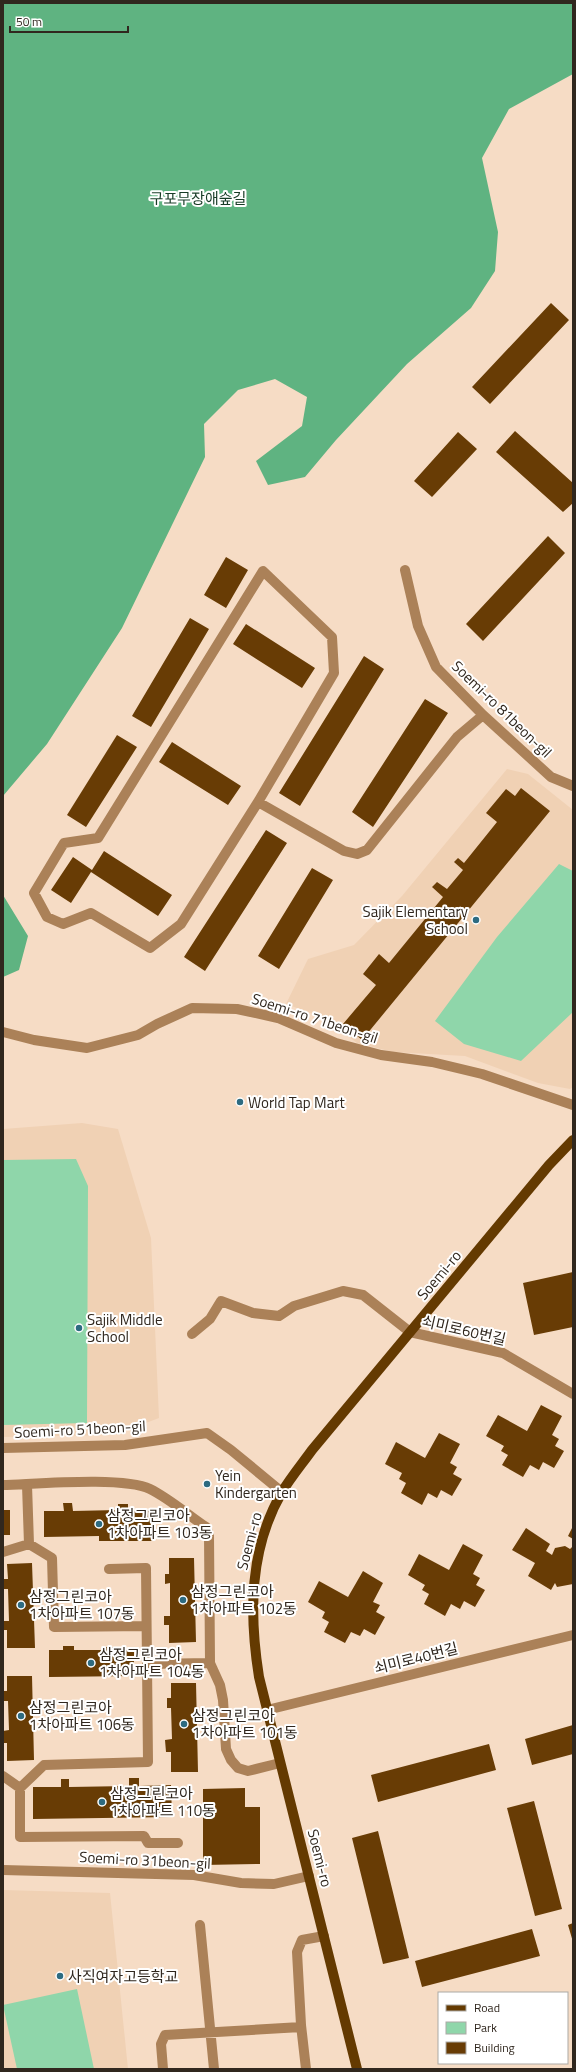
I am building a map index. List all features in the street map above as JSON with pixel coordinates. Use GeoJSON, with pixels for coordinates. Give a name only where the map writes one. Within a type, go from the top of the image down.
{"type":"FeatureCollection","features":[{"type":"Feature","properties":{"kind":"main road","name":"Soemi-ro"},"geometry":{"type":"LineString","coordinates":[[357,2069],[267,1710],[255,1653],[253,1603],[254,1574],[265,1530],[282,1492],[312,1450],[549,1165],[573,1140]]}},
{"type":"Feature","properties":{"kind":"street","name":"Soemi-ro 81beon-gil"},"geometry":{"type":"LineString","coordinates":[[405,570],[418,626],[436,667],[484,715],[551,777],[573,786]]}},
{"type":"Feature","properties":{"kind":"street"},"geometry":{"type":"LineString","coordinates":[[263,571],[332,637],[334,673],[258,802],[180,924],[150,948],[91,913],[63,924],[47,917],[34,893],[64,842],[98,838],[263,571]]}},
{"type":"Feature","properties":{"kind":"street"},"geometry":{"type":"LineString","coordinates":[[258,802],[344,852],[357,854],[367,850],[457,737],[484,715]]}},
{"type":"Feature","properties":{"kind":"street","name":"Soemi-ro 71beon-gil"},"geometry":{"type":"LineString","coordinates":[[3,1032],[34,1040],[87,1048],[138,1035],[157,1024],[192,1008],[237,1009],[278,1018],[336,1043],[381,1055],[432,1062],[482,1074],[573,1105]]}},
{"type":"Feature","properties":{"kind":"street"},"geometry":{"type":"LineString","coordinates":[[192,1334],[210,1319],[221,1301],[253,1313],[280,1316],[294,1306],[343,1291],[363,1295],[410,1332]]}},
{"type":"Feature","properties":{"kind":"street","name":"쇠미로60번길"},"geometry":{"type":"LineString","coordinates":[[410,1332],[503,1353],[573,1394]]}},
{"type":"Feature","properties":{"kind":"street","name":"Soemi-ro 51beon-gil"},"geometry":{"type":"LineString","coordinates":[[3,1448],[125,1445],[207,1432],[282,1492]]}},
{"type":"Feature","properties":{"kind":"street"},"geometry":{"type":"LineString","coordinates":[[3,1485],[115,1483],[134,1485],[150,1489],[206,1527],[209,1535],[210,1663],[222,1692],[226,1749],[230,1760],[238,1768],[248,1771],[280,1763]]}},
{"type":"Feature","properties":{"kind":"street"},"geometry":{"type":"LineString","coordinates":[[27,1485],[28,1544]]}},
{"type":"Feature","properties":{"kind":"street"},"geometry":{"type":"LineString","coordinates":[[3,1552],[28,1544],[52,1558],[54,1627],[146,1626]]}},
{"type":"Feature","properties":{"kind":"street"},"geometry":{"type":"LineString","coordinates":[[109,1569],[146,1568],[148,1762],[44,1765],[20,1788],[20,1837],[144,1836],[148,1843],[178,1843]]}},
{"type":"Feature","properties":{"kind":"street","name":"쇠미로40번길"},"geometry":{"type":"LineString","coordinates":[[267,1710],[573,1635]]}},
{"type":"Feature","properties":{"kind":"street"},"geometry":{"type":"LineString","coordinates":[[147,1664],[210,1663]]}},
{"type":"Feature","properties":{"kind":"street"},"geometry":{"type":"LineString","coordinates":[[3,1776],[20,1788]]}},
{"type":"Feature","properties":{"kind":"street","name":"Soemi-ro 31beon-gil"},"geometry":{"type":"LineString","coordinates":[[3,1870],[194,1875],[241,1883],[274,1884],[309,1876]]}},
{"type":"Feature","properties":{"kind":"street"},"geometry":{"type":"LineString","coordinates":[[200,1925],[212,2033],[214,2069]]}},
{"type":"Feature","properties":{"kind":"street"},"geometry":{"type":"LineString","coordinates":[[306,2069],[301,2027],[296,1952],[302,1940],[324,1936]]}},
{"type":"Feature","properties":{"kind":"street"},"geometry":{"type":"LineString","coordinates":[[163,2069],[161,2044],[165,2035],[301,2027]]}},
{"type":"Feature","properties":{"kind":"shaded area","name":"Sajik Elementary School"},"geometry":{"type":"Polygon","coordinates":[[[507,769],[528,774],[573,810],[573,1087],[570,1089],[538,1083],[465,1056],[393,1052],[357,1043],[324,1018],[286,1004],[308,959],[354,945],[402,896],[507,769]]]}},
{"type":"Feature","properties":{"kind":"shaded area","name":"Sajik Middle School"},"geometry":{"type":"Polygon","coordinates":[[[82,1123],[118,1129],[151,1238],[159,1418],[114,1435],[3,1437],[3,1129],[82,1123]]]}},
{"type":"Feature","properties":{"kind":"shaded area","name":"사직여자고등학교"},"geometry":{"type":"Polygon","coordinates":[[[3,1890],[110,1893],[128,2069],[3,2069],[3,1890]]]}},
{"type":"Feature","properties":{"kind":"green space","name":"구포무장애숲길"},"geometry":{"type":"Polygon","coordinates":[[[3,3],[573,3],[573,74],[509,109],[482,158],[498,232],[495,271],[471,308],[407,364],[336,440],[305,477],[268,485],[256,461],[302,426],[307,397],[275,379],[238,390],[204,424],[205,457],[122,628],[47,744],[3,796],[3,3]]]}},
{"type":"Feature","properties":{"kind":"green space"},"geometry":{"type":"Polygon","coordinates":[[[559,864],[573,871],[573,1012],[521,1061],[464,1044],[435,1021],[497,937],[559,864]]]}},
{"type":"Feature","properties":{"kind":"green space"},"geometry":{"type":"Polygon","coordinates":[[[3,895],[28,936],[19,970],[3,977],[3,895]]]}},
{"type":"Feature","properties":{"kind":"green space"},"geometry":{"type":"Polygon","coordinates":[[[76,1159],[88,1186],[87,1423],[3,1425],[3,1160],[76,1159]]]}},
{"type":"Feature","properties":{"kind":"green space"},"geometry":{"type":"Polygon","coordinates":[[[77,1989],[94,2069],[17,2069],[3,2005],[77,1989]]]}},
{"type":"Feature","properties":{"kind":"building"},"geometry":{"type":"Polygon","coordinates":[[[551,303],[569,320],[490,404],[472,387],[551,303]]]}},
{"type":"Feature","properties":{"kind":"building"},"geometry":{"type":"Polygon","coordinates":[[[515,431],[573,483],[573,503],[563,512],[496,452],[515,431]]]}},
{"type":"Feature","properties":{"kind":"building"},"geometry":{"type":"Polygon","coordinates":[[[458,432],[477,449],[432,497],[414,481],[458,432]]]}},
{"type":"Feature","properties":{"kind":"building"},"geometry":{"type":"Polygon","coordinates":[[[548,536],[565,553],[483,641],[466,624],[548,536]]]}},
{"type":"Feature","properties":{"kind":"building"},"geometry":{"type":"Polygon","coordinates":[[[226,557],[248,570],[226,608],[204,595],[226,557]]]}},
{"type":"Feature","properties":{"kind":"building"},"geometry":{"type":"Polygon","coordinates":[[[190,618],[209,629],[151,727],[132,716],[190,618]]]}},
{"type":"Feature","properties":{"kind":"building"},"geometry":{"type":"Polygon","coordinates":[[[246,624],[315,668],[302,688],[233,644],[246,624]]]}},
{"type":"Feature","properties":{"kind":"building"},"geometry":{"type":"Polygon","coordinates":[[[364,656],[384,669],[300,806],[279,793],[364,656]]]}},
{"type":"Feature","properties":{"kind":"building"},"geometry":{"type":"Polygon","coordinates":[[[425,699],[448,713],[373,827],[352,812],[425,699]]]}},
{"type":"Feature","properties":{"kind":"building"},"geometry":{"type":"Polygon","coordinates":[[[117,735],[137,747],[86,827],[67,815],[117,735]]]}},
{"type":"Feature","properties":{"kind":"building"},"geometry":{"type":"Polygon","coordinates":[[[172,742],[241,786],[228,805],[159,762],[172,742]]]}},
{"type":"Feature","properties":{"kind":"building"},"geometry":{"type":"Polygon","coordinates":[[[521,788],[550,811],[362,1040],[343,1024],[376,985],[363,974],[379,954],[389,963],[443,897],[432,887],[437,882],[447,889],[463,870],[454,862],[458,858],[464,863],[497,822],[486,813],[506,789],[515,796],[521,788]]]}},
{"type":"Feature","properties":{"kind":"building"},"geometry":{"type":"Polygon","coordinates":[[[266,830],[287,843],[205,971],[184,957],[266,830]]]}},
{"type":"Feature","properties":{"kind":"building"},"geometry":{"type":"Polygon","coordinates":[[[104,851],[172,895],[158,916],[91,872],[71,903],[51,890],[73,857],[92,870],[104,851]]]}},
{"type":"Feature","properties":{"kind":"building"},"geometry":{"type":"Polygon","coordinates":[[[312,868],[333,880],[279,969],[258,956],[312,868]]]}},
{"type":"Feature","properties":{"kind":"building"},"geometry":{"type":"Polygon","coordinates":[[[573,1272],[573,1327],[534,1335],[523,1283],[573,1272]]]}},
{"type":"Feature","properties":{"kind":"building"},"geometry":{"type":"Polygon","coordinates":[[[541,1405],[562,1416],[552,1435],[559,1439],[555,1446],[564,1451],[554,1468],[543,1462],[539,1470],[530,1465],[523,1477],[502,1465],[508,1455],[501,1451],[504,1446],[486,1436],[498,1415],[527,1431],[541,1405]]]}},
{"type":"Feature","properties":{"kind":"building"},"geometry":{"type":"Polygon","coordinates":[[[439,1433],[460,1444],[450,1463],[457,1467],[453,1474],[462,1479],[452,1496],[441,1490],[437,1498],[428,1493],[422,1505],[401,1493],[406,1483],[399,1479],[402,1473],[385,1464],[396,1442],[425,1458],[439,1433]]]}},
{"type":"Feature","properties":{"kind":"building","name":"삼정그린코아 1차아파트 103동"},"geometry":{"type":"Polygon","coordinates":[[[63,1503],[72,1503],[73,1511],[118,1510],[118,1504],[128,1504],[128,1511],[154,1510],[154,1541],[99,1541],[99,1536],[44,1537],[44,1511],[64,1511],[63,1503]]]}},
{"type":"Feature","properties":{"kind":"building"},"geometry":{"type":"Polygon","coordinates":[[[3,1510],[10,1510],[10,1535],[3,1535],[3,1510]]]}},
{"type":"Feature","properties":{"kind":"building"},"geometry":{"type":"Polygon","coordinates":[[[573,1526],[573,1539],[568,1536],[573,1526]]]}},
{"type":"Feature","properties":{"kind":"building"},"geometry":{"type":"Polygon","coordinates":[[[526,1528],[550,1544],[546,1551],[552,1555],[555,1548],[565,1546],[570,1549],[573,1546],[573,1584],[557,1587],[555,1583],[551,1590],[528,1576],[535,1563],[512,1550],[526,1528]]]}},
{"type":"Feature","properties":{"kind":"building"},"geometry":{"type":"Polygon","coordinates":[[[463,1544],[483,1555],[473,1574],[480,1578],[476,1585],[485,1590],[475,1607],[464,1601],[460,1609],[451,1604],[445,1616],[424,1604],[429,1594],[422,1590],[425,1585],[408,1575],[419,1554],[449,1570],[463,1544]]]}},
{"type":"Feature","properties":{"kind":"building","name":"삼정그린코아 1차아파트 102동"},"geometry":{"type":"Polygon","coordinates":[[[169,1558],[194,1558],[196,1642],[169,1643],[169,1625],[164,1625],[164,1616],[170,1616],[170,1583],[165,1584],[165,1574],[169,1574],[169,1558]]]}},
{"type":"Feature","properties":{"kind":"building","name":"삼정그린코아 1차아파트 107동"},"geometry":{"type":"Polygon","coordinates":[[[32,1563],[35,1648],[7,1648],[7,1630],[3,1630],[3,1621],[9,1621],[8,1589],[3,1589],[3,1579],[8,1579],[7,1564],[32,1563]]]}},
{"type":"Feature","properties":{"kind":"building"},"geometry":{"type":"Polygon","coordinates":[[[363,1571],[383,1583],[373,1602],[380,1605],[376,1612],[385,1617],[375,1635],[364,1629],[360,1636],[351,1632],[345,1643],[324,1632],[329,1622],[322,1618],[325,1612],[308,1602],[319,1581],[348,1597],[363,1571]]]}},
{"type":"Feature","properties":{"kind":"building","name":"삼정그린코아 1차아파트 104동"},"geometry":{"type":"Polygon","coordinates":[[[63,1646],[74,1646],[74,1650],[105,1650],[105,1647],[113,1647],[113,1650],[134,1650],[134,1676],[49,1677],[49,1650],[63,1650],[63,1646]]]}},
{"type":"Feature","properties":{"kind":"building","name":"삼정그린코아 1차아파트 106동"},"geometry":{"type":"Polygon","coordinates":[[[7,1676],[32,1676],[34,1760],[7,1761],[7,1743],[3,1743],[3,1731],[9,1730],[8,1701],[3,1701],[3,1691],[7,1691],[7,1676]]]}},
{"type":"Feature","properties":{"kind":"building","name":"삼정그린코아 1차아파트 101동"},"geometry":{"type":"Polygon","coordinates":[[[171,1683],[196,1683],[198,1772],[171,1772],[171,1752],[166,1752],[165,1740],[172,1739],[171,1708],[167,1708],[167,1698],[171,1698],[171,1683]]]}},
{"type":"Feature","properties":{"kind":"building"},"geometry":{"type":"Polygon","coordinates":[[[573,1725],[573,1754],[532,1765],[525,1739],[573,1725]]]}},
{"type":"Feature","properties":{"kind":"building"},"geometry":{"type":"Polygon","coordinates":[[[489,1744],[496,1770],[378,1802],[371,1775],[489,1744]]]}},
{"type":"Feature","properties":{"kind":"building","name":"삼정그린코아 1차아파트 110동"},"geometry":{"type":"Polygon","coordinates":[[[129,1778],[139,1778],[139,1786],[171,1785],[172,1817],[33,1819],[33,1787],[61,1787],[61,1779],[69,1779],[69,1787],[129,1786],[129,1778]]]}},
{"type":"Feature","properties":{"kind":"building"},"geometry":{"type":"Polygon","coordinates":[[[245,1788],[245,1807],[260,1807],[260,1864],[203,1865],[203,1789],[245,1788]]]}},
{"type":"Feature","properties":{"kind":"building"},"geometry":{"type":"Polygon","coordinates":[[[534,1801],[562,1909],[535,1916],[507,1808],[534,1801]]]}},
{"type":"Feature","properties":{"kind":"building"},"geometry":{"type":"Polygon","coordinates":[[[378,1831],[409,1958],[383,1964],[352,1838],[378,1831]]]}},
{"type":"Feature","properties":{"kind":"building"},"geometry":{"type":"Polygon","coordinates":[[[573,1923],[573,1942],[568,1925],[573,1923]]]}},
{"type":"Feature","properties":{"kind":"building"},"geometry":{"type":"Polygon","coordinates":[[[532,1929],[540,1956],[422,1987],[415,1961],[532,1929]]]}},
{"type":"Feature","properties":{"kind":"place","name":"Sajik Elementary School"},"geometry":{"type":"Point","coordinates":[476,920]}},
{"type":"Feature","properties":{"kind":"place","name":"World Tap Mart"},"geometry":{"type":"Point","coordinates":[240,1102]}},
{"type":"Feature","properties":{"kind":"place","name":"Sajik Middle School"},"geometry":{"type":"Point","coordinates":[79,1328]}},
{"type":"Feature","properties":{"kind":"place","name":"Yein Kindergarten"},"geometry":{"type":"Point","coordinates":[207,1484]}},
{"type":"Feature","properties":{"kind":"place","name":"삼정그린코아 1차아파트 103동"},"geometry":{"type":"Point","coordinates":[99,1524]}},
{"type":"Feature","properties":{"kind":"place","name":"삼정그린코아 1차아파트 102동"},"geometry":{"type":"Point","coordinates":[183,1600]}},
{"type":"Feature","properties":{"kind":"place","name":"삼정그린코아 1차아파트 107동"},"geometry":{"type":"Point","coordinates":[21,1605]}},
{"type":"Feature","properties":{"kind":"place","name":"삼정그린코아 1차아파트 104동"},"geometry":{"type":"Point","coordinates":[91,1663]}},
{"type":"Feature","properties":{"kind":"place","name":"삼정그린코아 1차아파트 106동"},"geometry":{"type":"Point","coordinates":[21,1716]}},
{"type":"Feature","properties":{"kind":"place","name":"삼정그린코아 1차아파트 101동"},"geometry":{"type":"Point","coordinates":[184,1724]}},
{"type":"Feature","properties":{"kind":"place","name":"삼정그린코아 1차아파트 110동"},"geometry":{"type":"Point","coordinates":[102,1802]}},
{"type":"Feature","properties":{"kind":"place","name":"사직여자고등학교"},"geometry":{"type":"Point","coordinates":[60,1976]}}]}
